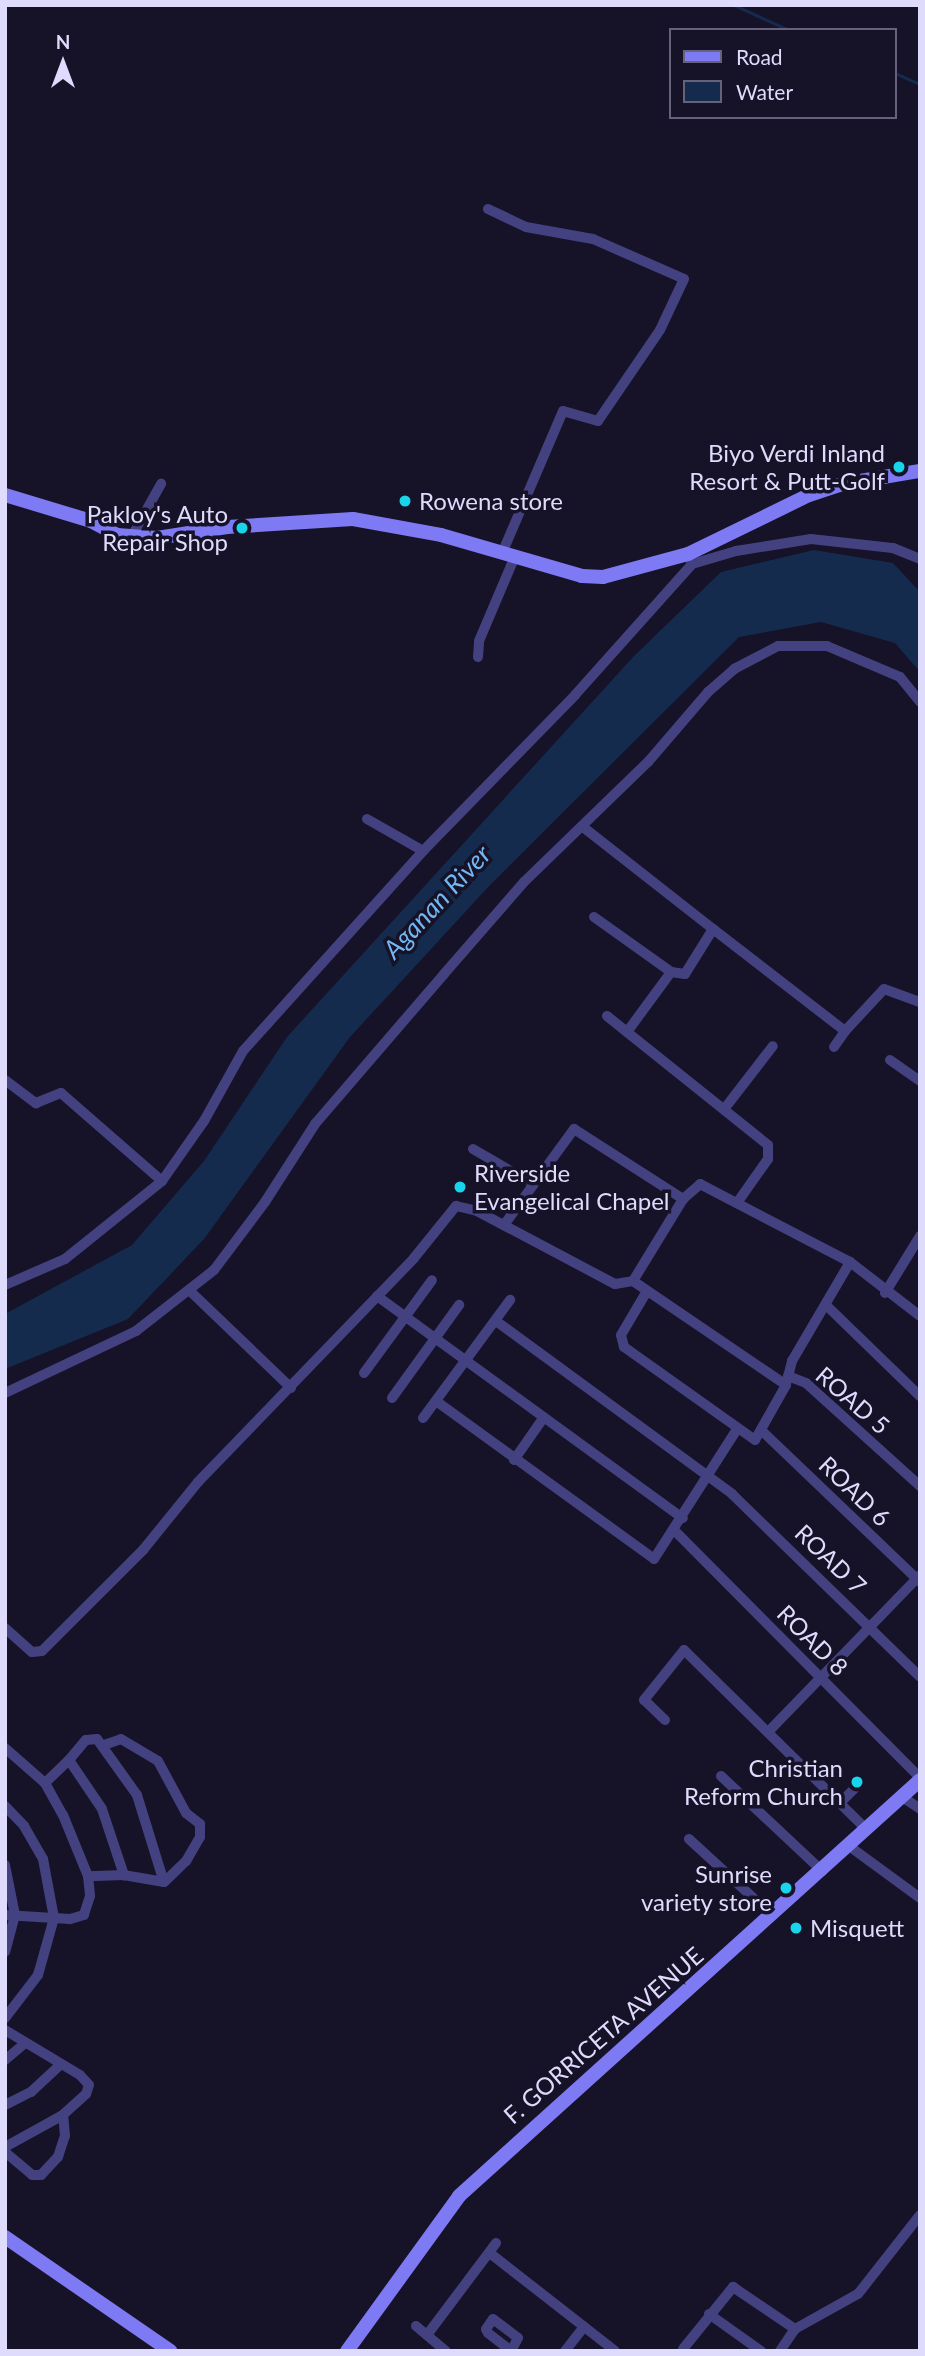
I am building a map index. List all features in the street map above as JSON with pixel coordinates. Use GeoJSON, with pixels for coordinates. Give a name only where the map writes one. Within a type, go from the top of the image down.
{"type":"FeatureCollection","features":[{"type":"Feature","properties":{"kind":"main road"},"geometry":{"type":"LineString","coordinates":[[5,495],[132,536],[157,538],[227,527],[353,519],[510,553],[603,578],[690,559],[809,495],[887,474],[920,471]]}},
{"type":"Feature","properties":{"kind":"main road","name":"F. GORRICETA AVENUE"},"geometry":{"type":"LineString","coordinates":[[349,2350],[458,2196],[822,1871],[920,1779]]}},
{"type":"Feature","properties":{"kind":"main road"},"geometry":{"type":"LineString","coordinates":[[5,2237],[170,2351]]}},
{"type":"Feature","properties":{"kind":"street"},"geometry":{"type":"LineString","coordinates":[[478,657],[479,641],[563,411],[598,421],[660,330],[684,279],[593,239],[526,227],[488,209]]}},
{"type":"Feature","properties":{"kind":"street"},"geometry":{"type":"LineString","coordinates":[[132,536],[161,484]]}},
{"type":"Feature","properties":{"kind":"street"},"geometry":{"type":"LineString","coordinates":[[5,1285],[65,1259],[162,1181],[204,1121],[243,1051],[424,851],[575,695],[690,559],[811,539],[893,548],[920,559]]}},
{"type":"Feature","properties":{"kind":"street"},"geometry":{"type":"LineString","coordinates":[[5,1393],[113,1344],[190,1291],[239,1238],[315,1124],[524,882],[648,762],[708,692],[734,669],[778,646],[828,646],[853,653],[900,677],[920,702]]}},
{"type":"Feature","properties":{"kind":"street"},"geometry":{"type":"LineString","coordinates":[[367,819],[424,851]]}},
{"type":"Feature","properties":{"kind":"street"},"geometry":{"type":"LineString","coordinates":[[583,827],[845,1031]]}},
{"type":"Feature","properties":{"kind":"street"},"geometry":{"type":"LineString","coordinates":[[594,917],[671,972],[685,974],[713,929]]}},
{"type":"Feature","properties":{"kind":"street"},"geometry":{"type":"LineString","coordinates":[[626,1032],[671,972]]}},
{"type":"Feature","properties":{"kind":"street"},"geometry":{"type":"LineString","coordinates":[[834,1047],[845,1031],[884,989],[920,1002]]}},
{"type":"Feature","properties":{"kind":"street"},"geometry":{"type":"LineString","coordinates":[[607,1016],[762,1139],[770,1153],[737,1203]]}},
{"type":"Feature","properties":{"kind":"street"},"geometry":{"type":"LineString","coordinates":[[725,1108],[773,1046]]}},
{"type":"Feature","properties":{"kind":"street"},"geometry":{"type":"LineString","coordinates":[[890,1060],[920,1081]]}},
{"type":"Feature","properties":{"kind":"street"},"geometry":{"type":"LineString","coordinates":[[5,1080],[36,1103],[61,1093],[162,1181]]}},
{"type":"Feature","properties":{"kind":"street"},"geometry":{"type":"LineString","coordinates":[[504,1225],[574,1129],[683,1199]]}},
{"type":"Feature","properties":{"kind":"street"},"geometry":{"type":"LineString","coordinates":[[474,1149],[533,1184]]}},
{"type":"Feature","properties":{"kind":"street"},"geometry":{"type":"LineString","coordinates":[[5,1628],[32,1652],[42,1651],[143,1550],[198,1482],[377,1296],[456,1206],[477,1211],[605,1282],[634,1281],[683,1199],[700,1184],[850,1262],[885,1293],[920,1316]]}},
{"type":"Feature","properties":{"kind":"street"},"geometry":{"type":"LineString","coordinates":[[885,1293],[920,1236]]}},
{"type":"Feature","properties":{"kind":"street"},"geometry":{"type":"LineString","coordinates":[[648,1291],[621,1335],[624,1347],[755,1440],[787,1381],[792,1361],[828,1307],[850,1262]]}},
{"type":"Feature","properties":{"kind":"street"},"geometry":{"type":"LineString","coordinates":[[364,1373],[407,1318],[432,1280]]}},
{"type":"Feature","properties":{"kind":"street","name":"ROAD 5"},"geometry":{"type":"LineString","coordinates":[[634,1281],[787,1381],[806,1384],[920,1486]]}},
{"type":"Feature","properties":{"kind":"street"},"geometry":{"type":"LineString","coordinates":[[190,1291],[291,1388]]}},
{"type":"Feature","properties":{"kind":"street"},"geometry":{"type":"LineString","coordinates":[[377,1296],[683,1518]]}},
{"type":"Feature","properties":{"kind":"street"},"geometry":{"type":"LineString","coordinates":[[423,1418],[510,1300]]}},
{"type":"Feature","properties":{"kind":"street"},"geometry":{"type":"LineString","coordinates":[[392,1398],[459,1306]]}},
{"type":"Feature","properties":{"kind":"street"},"geometry":{"type":"LineString","coordinates":[[828,1307],[920,1396]]}},
{"type":"Feature","properties":{"kind":"street","name":"ROAD 7"},"geometry":{"type":"LineString","coordinates":[[496,1321],[732,1494],[920,1677]]}},
{"type":"Feature","properties":{"kind":"street"},"geometry":{"type":"LineString","coordinates":[[436,1401],[654,1559],[675,1531],[737,1429]]}},
{"type":"Feature","properties":{"kind":"street"},"geometry":{"type":"LineString","coordinates":[[514,1460],[544,1418]]}},
{"type":"Feature","properties":{"kind":"street","name":"ROAD 6"},"geometry":{"type":"LineString","coordinates":[[761,1430],[919,1579]]}},
{"type":"Feature","properties":{"kind":"street","name":"ROAD 8"},"geometry":{"type":"LineString","coordinates":[[675,1531],[920,1779]]}},
{"type":"Feature","properties":{"kind":"street"},"geometry":{"type":"LineString","coordinates":[[769,1730],[919,1579]]}},
{"type":"Feature","properties":{"kind":"street"},"geometry":{"type":"LineString","coordinates":[[665,1720],[644,1700],[684,1650],[769,1730],[866,1829]]}},
{"type":"Feature","properties":{"kind":"street"},"geometry":{"type":"LineString","coordinates":[[45,1783],[92,1738],[104,1745],[137,1795],[164,1882]]}},
{"type":"Feature","properties":{"kind":"street"},"geometry":{"type":"LineString","coordinates":[[104,1745],[121,1739],[158,1761],[186,1813],[200,1824],[200,1837],[186,1861],[164,1882]]}},
{"type":"Feature","properties":{"kind":"street"},"geometry":{"type":"LineString","coordinates":[[5,1748],[45,1783],[88,1876],[90,1907],[84,1915],[54,1918],[10,1915]]}},
{"type":"Feature","properties":{"kind":"street"},"geometry":{"type":"LineString","coordinates":[[69,1760],[102,1809],[124,1875]]}},
{"type":"Feature","properties":{"kind":"street"},"geometry":{"type":"LineString","coordinates":[[720,1776],[822,1871]]}},
{"type":"Feature","properties":{"kind":"street"},"geometry":{"type":"LineString","coordinates":[[840,1802],[861,1782]]}},
{"type":"Feature","properties":{"kind":"street"},"geometry":{"type":"LineString","coordinates":[[901,1796],[920,1809]]}},
{"type":"Feature","properties":{"kind":"street"},"geometry":{"type":"LineString","coordinates":[[5,1806],[24,1826],[43,1859],[54,1918],[38,1975],[5,2018]]}},
{"type":"Feature","properties":{"kind":"street"},"geometry":{"type":"LineString","coordinates":[[689,1839],[772,1915]]}},
{"type":"Feature","properties":{"kind":"street"},"geometry":{"type":"LineString","coordinates":[[849,1846],[920,1898]]}},
{"type":"Feature","properties":{"kind":"street"},"geometry":{"type":"LineString","coordinates":[[5,1865],[10,1915],[5,1952]]}},
{"type":"Feature","properties":{"kind":"street"},"geometry":{"type":"LineString","coordinates":[[88,1876],[124,1875],[164,1882]]}},
{"type":"Feature","properties":{"kind":"street"},"geometry":{"type":"LineString","coordinates":[[5,2031],[61,2064],[89,2085],[86,2094],[63,2115],[5,2147]]}},
{"type":"Feature","properties":{"kind":"street"},"geometry":{"type":"LineString","coordinates":[[5,2060],[25,2043]]}},
{"type":"Feature","properties":{"kind":"street"},"geometry":{"type":"LineString","coordinates":[[5,2105],[31,2092],[61,2064]]}},
{"type":"Feature","properties":{"kind":"street"},"geometry":{"type":"LineString","coordinates":[[5,2152],[32,2175],[41,2175],[58,2158],[65,2136],[63,2115]]}},
{"type":"Feature","properties":{"kind":"street"},"geometry":{"type":"LineString","coordinates":[[780,2351],[795,2329],[858,2294],[920,2215]]}},
{"type":"Feature","properties":{"kind":"street"},"geometry":{"type":"LineString","coordinates":[[427,2335],[491,2254],[496,2243]]}},
{"type":"Feature","properties":{"kind":"street"},"geometry":{"type":"LineString","coordinates":[[491,2254],[615,2351]]}},
{"type":"Feature","properties":{"kind":"street"},"geometry":{"type":"LineString","coordinates":[[681,2347],[733,2287],[795,2329]]}},
{"type":"Feature","properties":{"kind":"street"},"geometry":{"type":"LineString","coordinates":[[709,2315],[761,2351]]}},
{"type":"Feature","properties":{"kind":"street"},"geometry":{"type":"LineString","coordinates":[[416,2326],[446,2351]]}},
{"type":"Feature","properties":{"kind":"street"},"geometry":{"type":"LineString","coordinates":[[565,2351],[584,2327]]}},
{"type":"Feature","properties":{"kind":"water","name":"Aganan River"},"geometry":{"type":"Polygon","coordinates":[[[814,550],[893,563],[920,592],[920,672],[895,643],[821,622],[739,637],[490,885],[350,1037],[204,1239],[128,1319],[5,1369],[5,1314],[132,1245],[204,1161],[287,1037],[634,656],[721,572],[814,550]]]}},
{"type":"Feature","properties":{"kind":"waterway"},"geometry":{"type":"LineString","coordinates":[[734,5],[785,28]]}},
{"type":"Feature","properties":{"kind":"waterway"},"geometry":{"type":"LineString","coordinates":[[897,74],[920,84]]}},
{"type":"Feature","properties":{"kind":"place","name":"Biyo Verdi Inland Resort & Putt-Golf"},"geometry":{"type":"Point","coordinates":[899,467]}},
{"type":"Feature","properties":{"kind":"place","name":"Rowena store"},"geometry":{"type":"Point","coordinates":[405,501]}},
{"type":"Feature","properties":{"kind":"place","name":"Pakloy's Auto Repair Shop"},"geometry":{"type":"Point","coordinates":[242,528]}},
{"type":"Feature","properties":{"kind":"place","name":"Riverside Evangelical Chapel"},"geometry":{"type":"Point","coordinates":[460,1187]}},
{"type":"Feature","properties":{"kind":"place","name":"Christian Reform Church"},"geometry":{"type":"Point","coordinates":[857,1782]}},
{"type":"Feature","properties":{"kind":"place","name":"Sunrise variety store"},"geometry":{"type":"Point","coordinates":[786,1888]}},
{"type":"Feature","properties":{"kind":"place","name":"Misquett"},"geometry":{"type":"Point","coordinates":[796,1928]}}]}
